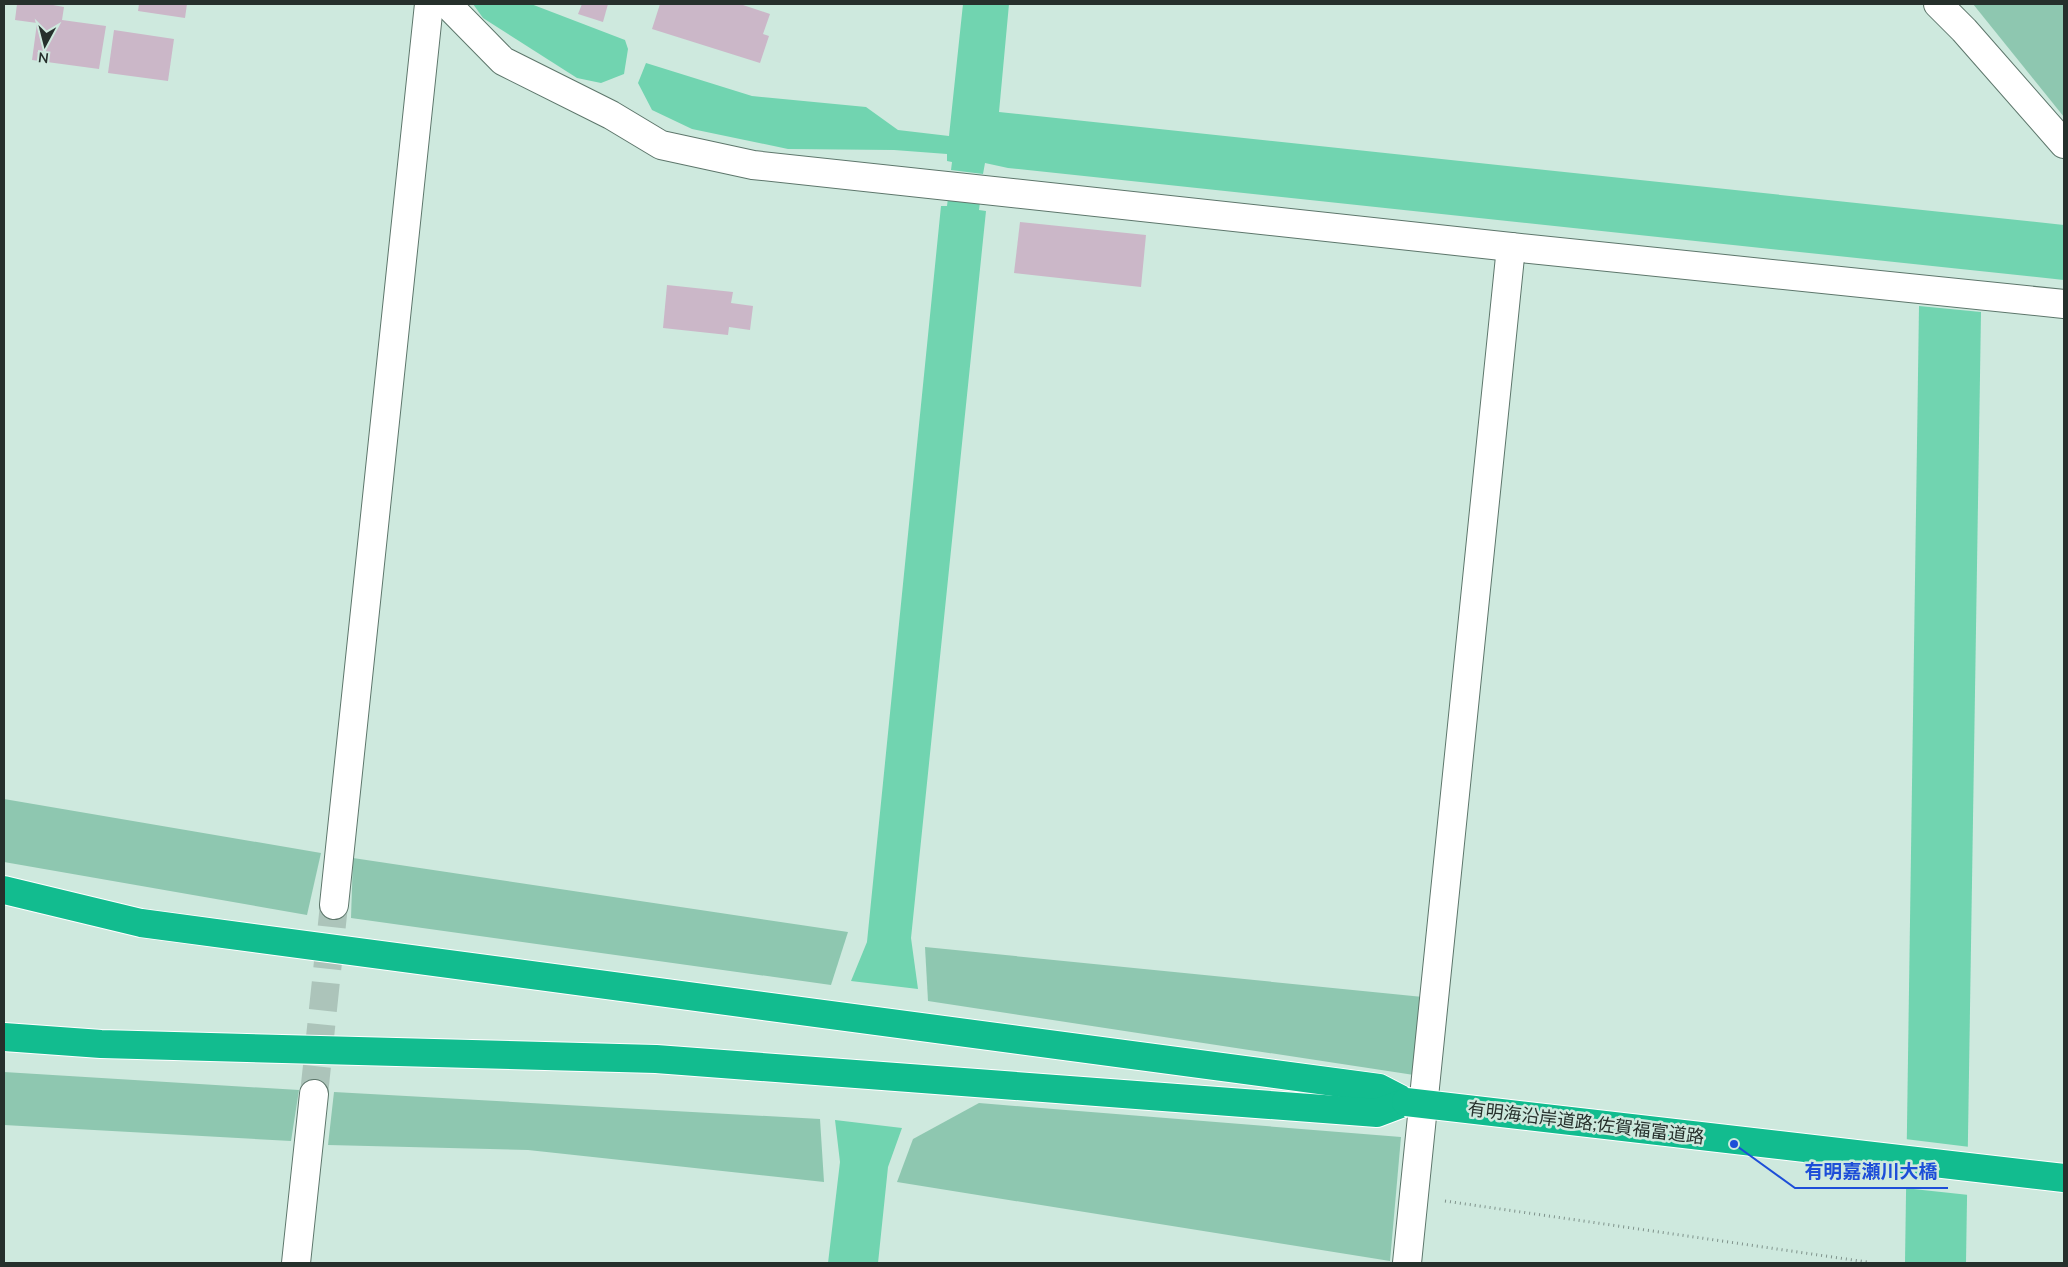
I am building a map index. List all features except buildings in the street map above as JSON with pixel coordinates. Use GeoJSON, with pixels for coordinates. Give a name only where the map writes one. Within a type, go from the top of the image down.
{"type":"FeatureCollection","features":[{"type":"Feature","properties":{"kind":"highway"},"geometry":{"type":"LineString","coordinates":[[4,890],[141,923],[1379,1088],[1406,1102]]}},
{"type":"Feature","properties":{"kind":"highway"},"geometry":{"type":"LineString","coordinates":[[4,1037],[100,1044],[656,1059],[1377,1113],[1406,1102]]}},
{"type":"Feature","properties":{"kind":"highway","name":"有明海沿岸道路;佐賀福富道路"},"geometry":{"type":"LineString","coordinates":[[1406,1102],[2064,1178]]}},
{"type":"Feature","properties":{"kind":"street"},"geometry":{"type":"LineString","coordinates":[[334,905],[429,4]]}},
{"type":"Feature","properties":{"kind":"street"},"geometry":{"type":"LineString","coordinates":[[446,4],[503,61],[611,115],[661,145],[753,165],[1512,247],[2064,304]]}},
{"type":"Feature","properties":{"kind":"street"},"geometry":{"type":"LineString","coordinates":[[1938,4],[1964,30],[2064,144]]}},
{"type":"Feature","properties":{"kind":"street"},"geometry":{"type":"LineString","coordinates":[[1407,1263],[1512,247]]}},
{"type":"Feature","properties":{"kind":"street"},"geometry":{"type":"LineString","coordinates":[[296,1263],[314,1094]]}},
{"type":"Feature","properties":{"kind":"path"},"geometry":{"type":"LineString","coordinates":[[1414,1196],[1868,1262]]}},
{"type":"Feature","properties":{"kind":"shaded area"},"geometry":{"type":"Polygon","coordinates":[[[473,4],[531,4],[625,40],[628,49],[624,74],[601,83],[577,78],[483,18],[473,4]]]}},
{"type":"Feature","properties":{"kind":"shaded area"},"geometry":{"type":"Polygon","coordinates":[[[963,4],[1009,4],[999,112],[2064,225],[2064,280],[1008,168],[985,163],[983,174],[951,170],[952,162],[947,161],[947,154],[894,150],[788,149],[692,129],[652,110],[638,83],[646,63],[752,96],[866,107],[898,130],[949,136],[963,4]]]}},
{"type":"Feature","properties":{"kind":"shaded area"},"geometry":{"type":"Polygon","coordinates":[[[1973,4],[2064,4],[2064,117],[1973,4]]]}},
{"type":"Feature","properties":{"kind":"shaded area"},"geometry":{"type":"Polygon","coordinates":[[[948,198],[980,202],[979,210],[986,211],[911,938],[918,989],[851,981],[867,942],[941,206],[947,206],[948,198]]]}},
{"type":"Feature","properties":{"kind":"shaded area"},"geometry":{"type":"Polygon","coordinates":[[[1919,306],[1981,312],[1966,1263],[1905,1263],[1919,306]]]}},
{"type":"Feature","properties":{"kind":"shaded area"},"geometry":{"type":"Polygon","coordinates":[[[4,799],[321,853],[307,915],[4,862],[4,799]]]}},
{"type":"Feature","properties":{"kind":"shaded area"},"geometry":{"type":"Polygon","coordinates":[[[353,858],[848,932],[831,985],[351,918],[353,858]]]}},
{"type":"Feature","properties":{"kind":"shaded area"},"geometry":{"type":"Polygon","coordinates":[[[925,947],[1423,997],[1414,1075],[928,1001],[925,947]]]}},
{"type":"Feature","properties":{"kind":"shaded area"},"geometry":{"type":"Polygon","coordinates":[[[4,1072],[299,1090],[291,1141],[4,1125],[4,1072]]]}},
{"type":"Feature","properties":{"kind":"shaded area"},"geometry":{"type":"Polygon","coordinates":[[[334,1092],[820,1119],[824,1182],[528,1150],[328,1145],[334,1092]]]}},
{"type":"Feature","properties":{"kind":"shaded area"},"geometry":{"type":"Polygon","coordinates":[[[979,1103],[1401,1137],[1390,1261],[897,1182],[913,1139],[979,1103]]]}},
{"type":"Feature","properties":{"kind":"shaded area"},"geometry":{"type":"Polygon","coordinates":[[[835,1120],[902,1128],[888,1167],[878,1263],[828,1263],[840,1162],[835,1120]]]}},
{"type":"Feature","properties":{"kind":"pier"},"geometry":{"type":"Polygon","coordinates":[[[1905,1139],[1970,1147],[1969,1195],[1904,1188],[1905,1139]]]}},
{"type":"Feature","properties":{"kind":"tunnel"},"geometry":{"type":"LineString","coordinates":[[314,1094],[334,905]]}},
{"type":"Feature","properties":{"kind":"place","name":"有明嘉瀬川大橋"},"geometry":{"type":"Point","coordinates":[1734,1144]}}]}
